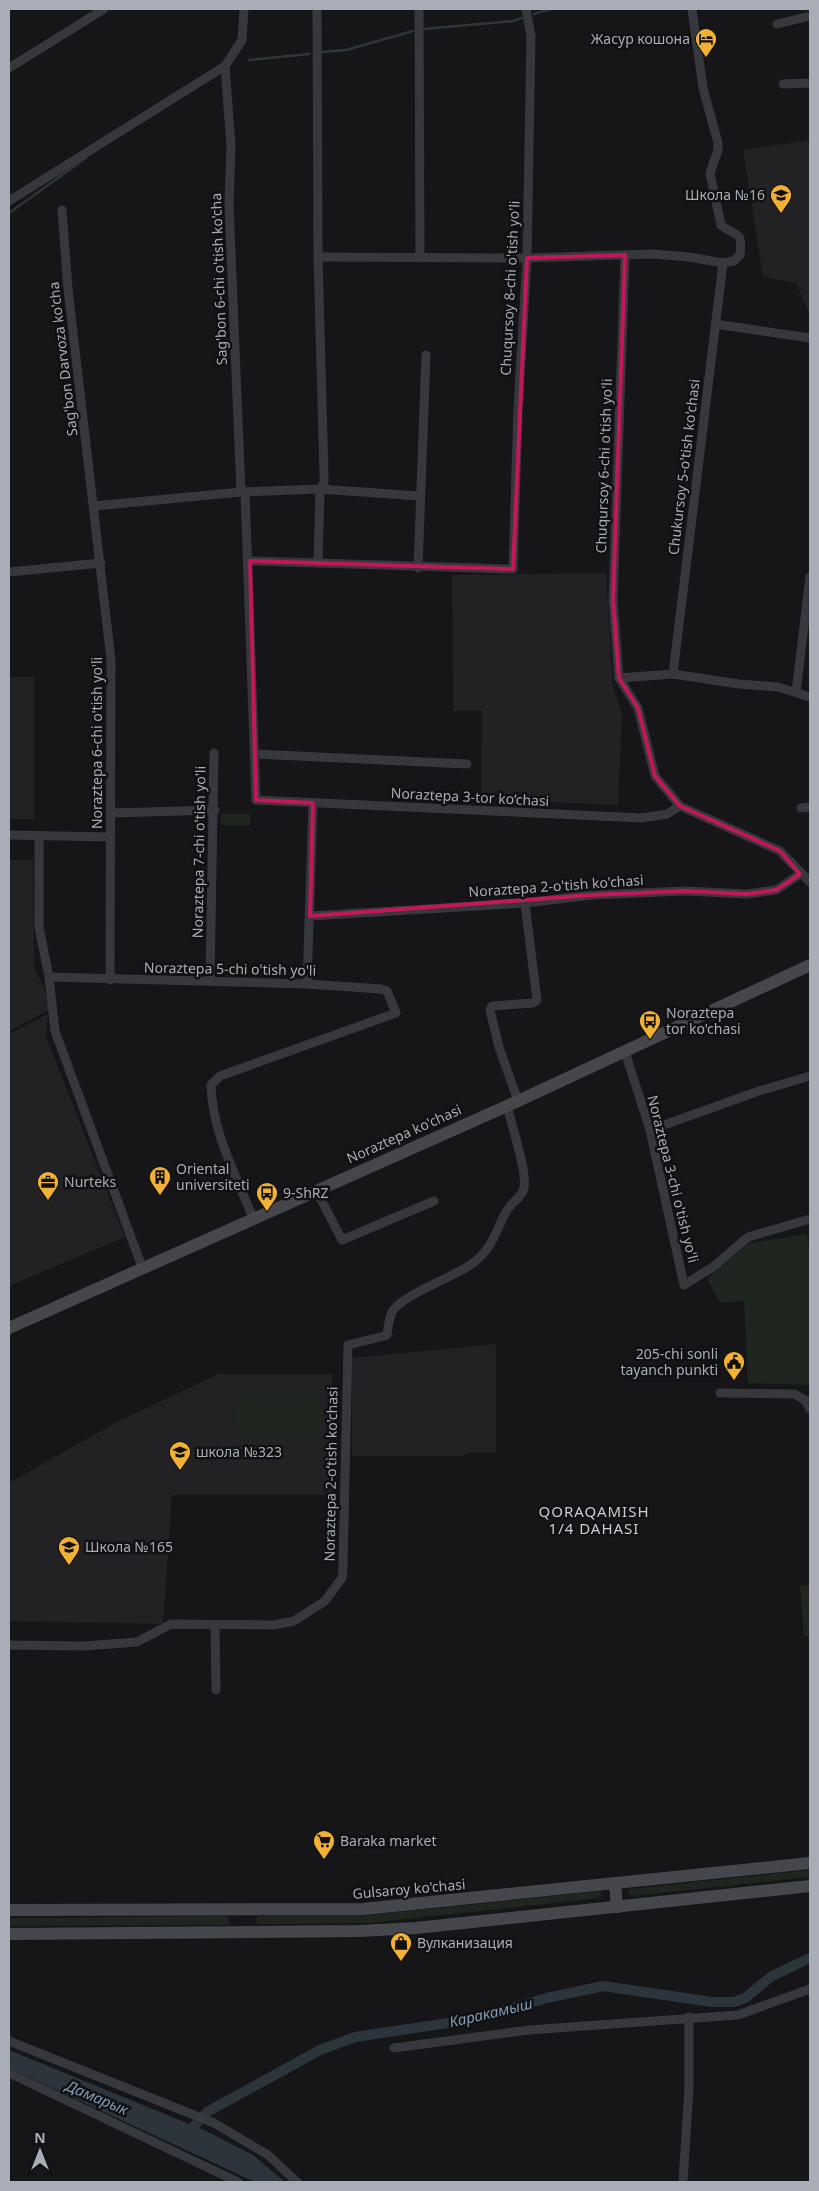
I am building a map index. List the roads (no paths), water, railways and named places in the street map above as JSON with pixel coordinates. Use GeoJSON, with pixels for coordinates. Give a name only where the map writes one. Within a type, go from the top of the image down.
{"type":"FeatureCollection","features":[{"type":"Feature","properties":{"kind":"main road","name":"Noraztepa ko'chasi"},"geometry":{"type":"LineString","coordinates":[[9,1328],[625,1052],[810,964]]}},
{"type":"Feature","properties":{"kind":"main road","name":"Gulsaroy ko'chasi"},"geometry":{"type":"LineString","coordinates":[[9,1910],[389,1907],[810,1863]]}},
{"type":"Feature","properties":{"kind":"main road"},"geometry":{"type":"LineString","coordinates":[[615,1883],[617,1907]]}},
{"type":"Feature","properties":{"kind":"main road"},"geometry":{"type":"LineString","coordinates":[[9,1934],[416,1928],[810,1886]]}},
{"type":"Feature","properties":{"kind":"main road"},"geometry":{"type":"LineString","coordinates":[[244,1909],[244,1932]]}},
{"type":"Feature","properties":{"kind":"street"},"geometry":{"type":"LineString","coordinates":[[9,68],[104,9]]}},
{"type":"Feature","properties":{"kind":"street"},"geometry":{"type":"LineString","coordinates":[[9,201],[225,66],[236,52],[242,40],[244,9]]}},
{"type":"Feature","properties":{"kind":"street"},"geometry":{"type":"LineString","coordinates":[[317,9],[318,257],[324,475],[324,483],[320,489],[318,563]]}},
{"type":"Feature","properties":{"kind":"street"},"geometry":{"type":"LineString","coordinates":[[419,9],[420,258]]}},
{"type":"Feature","properties":{"kind":"street","name":"Chuqursoy 8-chi o'tish yo'li"},"geometry":{"type":"LineString","coordinates":[[418,568],[513,569],[518,408],[527,258],[531,36],[526,9]]}},
{"type":"Feature","properties":{"kind":"street"},"geometry":{"type":"LineString","coordinates":[[318,257],[527,258],[625,255],[689,257],[723,263],[737,259],[741,248],[737,232],[721,225],[710,173],[718,150],[718,142],[703,88],[692,9]]}},
{"type":"Feature","properties":{"kind":"street"},"geometry":{"type":"LineString","coordinates":[[777,24],[810,16]]}},
{"type":"Feature","properties":{"kind":"street","name":"Sag'bon 6-chi o'tish ko'cha"},"geometry":{"type":"LineString","coordinates":[[225,66],[231,146],[229,205],[243,492],[250,561],[256,800]]}},
{"type":"Feature","properties":{"kind":"street"},"geometry":{"type":"LineString","coordinates":[[784,84],[810,83]]}},
{"type":"Feature","properties":{"kind":"street","name":"Sag'bon Darvoza ko'cha"},"geometry":{"type":"LineString","coordinates":[[62,210],[68,289],[94,506]]}},
{"type":"Feature","properties":{"kind":"street","name":"Chuqursoy 6-chi o'tish yo'li"},"geometry":{"type":"LineString","coordinates":[[619,678],[613,600],[625,255]]}},
{"type":"Feature","properties":{"kind":"street","name":"Chukursoy 5-o'tish ko'chasi"},"geometry":{"type":"LineString","coordinates":[[673,674],[723,263]]}},
{"type":"Feature","properties":{"kind":"street"},"geometry":{"type":"LineString","coordinates":[[715,324],[810,338]]}},
{"type":"Feature","properties":{"kind":"street"},"geometry":{"type":"LineString","coordinates":[[250,561],[418,568],[419,496],[426,355]]}},
{"type":"Feature","properties":{"kind":"street"},"geometry":{"type":"LineString","coordinates":[[94,506],[243,492],[320,489],[419,496]]}},
{"type":"Feature","properties":{"kind":"street","name":"Noraztepa 6-chi o'tish yo'li"},"geometry":{"type":"LineString","coordinates":[[94,506],[111,660],[110,980]]}},
{"type":"Feature","properties":{"kind":"street"},"geometry":{"type":"LineString","coordinates":[[9,572],[101,563]]}},
{"type":"Feature","properties":{"kind":"street"},"geometry":{"type":"LineString","coordinates":[[796,692],[810,577]]}},
{"type":"Feature","properties":{"kind":"street"},"geometry":{"type":"LineString","coordinates":[[810,697],[778,687],[721,682],[673,674],[619,678],[638,708],[655,776],[680,806],[780,851],[800,874],[810,882]]}},
{"type":"Feature","properties":{"kind":"street","name":"Noraztepa 7-chi o'tish yo'li"},"geometry":{"type":"LineString","coordinates":[[210,981],[215,810],[214,753]]}},
{"type":"Feature","properties":{"kind":"street"},"geometry":{"type":"LineString","coordinates":[[255,754],[467,764]]}},
{"type":"Feature","properties":{"kind":"street","name":"Noraztepa 3-tor ko‘chasi"},"geometry":{"type":"LineString","coordinates":[[256,800],[642,818],[667,814],[680,806]]}},
{"type":"Feature","properties":{"kind":"street"},"geometry":{"type":"LineString","coordinates":[[307,984],[313,803]]}},
{"type":"Feature","properties":{"kind":"street"},"geometry":{"type":"LineString","coordinates":[[111,812],[215,810]]}},
{"type":"Feature","properties":{"kind":"street"},"geometry":{"type":"LineString","coordinates":[[9,835],[111,837]]}},
{"type":"Feature","properties":{"kind":"street"},"geometry":{"type":"LineString","coordinates":[[39,836],[38,927],[49,977],[55,1031],[142,1267]]}},
{"type":"Feature","properties":{"kind":"street","name":"Noraztepa 2-o'tish ko'chasi"},"geometry":{"type":"LineString","coordinates":[[310,916],[525,903],[591,895],[678,891],[747,894],[776,890],[800,874]]}},
{"type":"Feature","properties":{"kind":"street"},"geometry":{"type":"LineString","coordinates":[[512,1103],[490,1010],[492,1006],[533,1003],[537,1000],[525,903]]}},
{"type":"Feature","properties":{"kind":"street","name":"Noraztepa 5-chi o'tish yo'li"},"geometry":{"type":"LineString","coordinates":[[49,977],[307,984],[384,989],[396,1013],[220,1076],[211,1085],[212,1107],[216,1126],[253,1218]]}},
{"type":"Feature","properties":{"kind":"street","name":"Noraztepa 3-chi o'tish yo'li"},"geometry":{"type":"LineString","coordinates":[[625,1052],[650,1130],[684,1285],[713,1268],[748,1237],[810,1219]]}},
{"type":"Feature","properties":{"kind":"street"},"geometry":{"type":"LineString","coordinates":[[650,1130],[759,1091],[810,1076]]}},
{"type":"Feature","properties":{"kind":"street","name":"Noraztepa 2-oʻtish ko'chasi"},"geometry":{"type":"LineString","coordinates":[[9,1645],[84,1646],[137,1642],[171,1624],[274,1625],[294,1621],[325,1601],[342,1578],[348,1345],[387,1335],[393,1311],[400,1304],[447,1280],[474,1263],[494,1240],[505,1213],[524,1189],[512,1103]]}},
{"type":"Feature","properties":{"kind":"street"},"geometry":{"type":"LineString","coordinates":[[316,1190],[342,1240],[434,1201]]}},
{"type":"Feature","properties":{"kind":"street"},"geometry":{"type":"LineString","coordinates":[[720,1393],[794,1394],[805,1400],[810,1409]]}},
{"type":"Feature","properties":{"kind":"street"},"geometry":{"type":"LineString","coordinates":[[215,1625],[216,1690]]}},
{"type":"Feature","properties":{"kind":"street"},"geometry":{"type":"LineString","coordinates":[[394,2048],[529,2030],[748,2013],[810,1989]]}},
{"type":"Feature","properties":{"kind":"street"},"geometry":{"type":"LineString","coordinates":[[683,2182],[689,2088],[689,2018]]}},
{"type":"Feature","properties":{"kind":"street"},"geometry":{"type":"LineString","coordinates":[[9,2042],[190,2113],[236,2134],[268,2155],[297,2182]]}},
{"type":"Feature","properties":{"kind":"street"},"geometry":{"type":"LineString","coordinates":[[9,2073],[238,2182]]}},
{"type":"Feature","properties":{"kind":"water","name":"Дамарык"},"geometry":{"type":"Polygon","coordinates":[[[9,2050],[206,2131],[253,2155],[285,2182],[255,2182],[9,2068],[9,2050]]]}},
{"type":"Feature","properties":{"kind":"waterway"},"geometry":{"type":"LineString","coordinates":[[534,14],[551,9]]}},
{"type":"Feature","properties":{"kind":"waterway"},"geometry":{"type":"LineString","coordinates":[[424,29],[513,21],[522,18]]}},
{"type":"Feature","properties":{"kind":"waterway"},"geometry":{"type":"LineString","coordinates":[[322,52],[346,50],[413,31]]}},
{"type":"Feature","properties":{"kind":"waterway"},"geometry":{"type":"LineString","coordinates":[[249,60],[309,54]]}},
{"type":"Feature","properties":{"kind":"waterway"},"geometry":{"type":"LineString","coordinates":[[9,213],[86,158]]}},
{"type":"Feature","properties":{"kind":"waterway","name":"Каракамыш"},"geometry":{"type":"LineString","coordinates":[[186,2135],[207,2112],[320,2050],[355,2037],[468,2020],[547,1998],[603,1986],[712,2002],[734,2002],[745,1998],[772,1976],[810,1958]]}},
{"type":"Feature","properties":{"kind":"place","name":"Жасур кошона"},"geometry":{"type":"Point","coordinates":[706,58]}},
{"type":"Feature","properties":{"kind":"place","name":"Школа №16"},"geometry":{"type":"Point","coordinates":[781,214]}},
{"type":"Feature","properties":{"kind":"place","name":"Noraztepa tor ko'chasi"},"geometry":{"type":"Point","coordinates":[650,1040]}},
{"type":"Feature","properties":{"kind":"place","name":"Oriental universiteti"},"geometry":{"type":"Point","coordinates":[160,1196]}},
{"type":"Feature","properties":{"kind":"place","name":"Nurteks"},"geometry":{"type":"Point","coordinates":[48,1201]}},
{"type":"Feature","properties":{"kind":"place","name":"9-ShRZ"},"geometry":{"type":"Point","coordinates":[267,1212]}},
{"type":"Feature","properties":{"kind":"place","name":"205-chi sonli tayanch punkti"},"geometry":{"type":"Point","coordinates":[734,1381]}},
{"type":"Feature","properties":{"kind":"place","name":"школа №323"},"geometry":{"type":"Point","coordinates":[180,1471]}},
{"type":"Feature","properties":{"kind":"place","name":"Школа №165"},"geometry":{"type":"Point","coordinates":[69,1566]}},
{"type":"Feature","properties":{"kind":"place","name":"Baraka market"},"geometry":{"type":"Point","coordinates":[324,1860]}},
{"type":"Feature","properties":{"kind":"place","name":"Вулканизация"},"geometry":{"type":"Point","coordinates":[401,1962]}},
{"type":"Feature","properties":{"kind":"district","name":"QORAQAMISH 1/4 DAHASI"},"geometry":{"type":"Point","coordinates":[594,1520]}}]}
